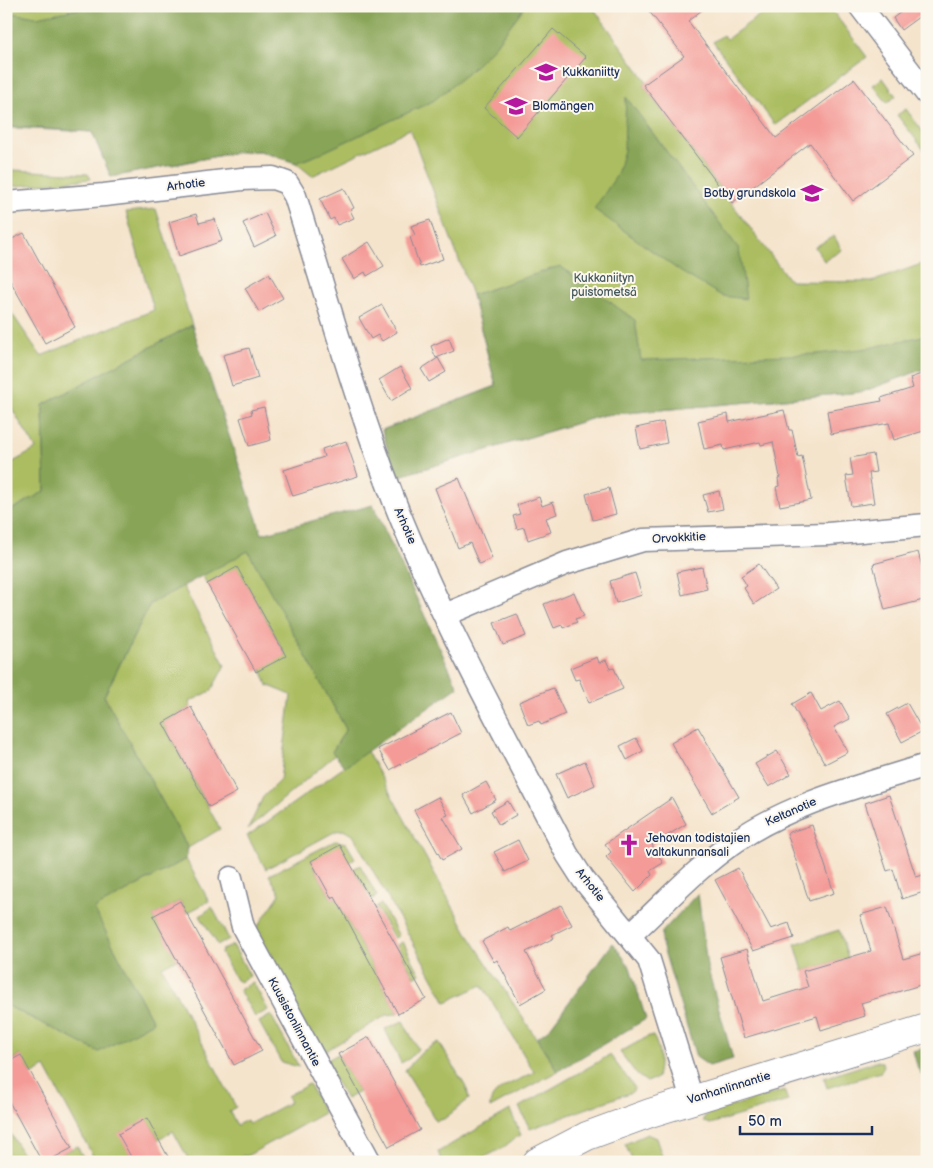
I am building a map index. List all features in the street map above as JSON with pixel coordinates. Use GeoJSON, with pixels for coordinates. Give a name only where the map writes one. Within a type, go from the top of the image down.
{"type":"FeatureCollection","features":[{"type":"Feature","properties":{"kind":"main road","name":"Vanhanlinnantie"},"geometry":{"type":"LineString","coordinates":[[537,1162],[588,1136],[692,1099],[927,1028]]}},
{"type":"Feature","properties":{"kind":"street"},"geometry":{"type":"LineString","coordinates":[[860,6],[927,94]]}},
{"type":"Feature","properties":{"kind":"street","name":"Arhotie"},"geometry":{"type":"LineString","coordinates":[[6,203],[104,195],[242,179],[273,178],[287,183],[295,196],[384,474],[445,615],[567,854],[583,879],[649,960],[692,1099]]}},
{"type":"Feature","properties":{"kind":"street","name":"Orvokkitie"},"geometry":{"type":"LineString","coordinates":[[445,615],[567,563],[643,540],[828,534],[927,525]]}},
{"type":"Feature","properties":{"kind":"street","name":"Keltanotie"},"geometry":{"type":"LineString","coordinates":[[630,935],[704,865],[733,842],[778,815],[808,803],[927,765]]}},
{"type":"Feature","properties":{"kind":"street","name":"Kuusistonlinnantie"},"geometry":{"type":"LineString","coordinates":[[231,878],[243,927],[370,1162]]}},
{"type":"Feature","properties":{"kind":"green space","name":"Kukkaniityn puistometsä"},"geometry":{"type":"Polygon","coordinates":[[[6,6],[592,6],[647,82],[643,85],[790,281],[871,282],[927,262],[927,368],[862,392],[604,415],[396,477],[382,430],[496,386],[472,295],[410,129],[312,176],[296,163],[259,151],[238,152],[111,177],[92,132],[10,128],[10,133],[6,134],[6,6]]]}},
{"type":"Feature","properties":{"kind":"green space"},"geometry":{"type":"Polygon","coordinates":[[[93,6],[525,6],[494,47],[468,73],[433,101],[317,155],[296,163],[260,151],[238,152],[111,177],[92,132],[6,126],[6,12],[37,17],[93,6]]]}},
{"type":"Feature","properties":{"kind":"green space"},"geometry":{"type":"Polygon","coordinates":[[[772,6],[829,6],[867,57],[775,125],[713,42],[723,35],[727,39],[772,6]]]}},
{"type":"Feature","properties":{"kind":"green space"},"geometry":{"type":"Polygon","coordinates":[[[883,78],[896,96],[887,103],[873,85],[883,78]]]}},
{"type":"Feature","properties":{"kind":"green space"},"geometry":{"type":"Polygon","coordinates":[[[626,97],[739,249],[746,299],[722,296],[681,272],[594,209],[617,175],[624,150],[626,97]]]}},
{"type":"Feature","properties":{"kind":"green space"},"geometry":{"type":"Polygon","coordinates":[[[906,109],[927,137],[927,147],[924,150],[897,115],[906,109]]]}},
{"type":"Feature","properties":{"kind":"green space"},"geometry":{"type":"Polygon","coordinates":[[[13,170],[88,174],[91,179],[6,187],[6,180],[12,180],[13,170]]]}},
{"type":"Feature","properties":{"kind":"green space"},"geometry":{"type":"Polygon","coordinates":[[[156,209],[192,325],[43,405],[45,491],[6,513],[6,466],[36,449],[6,399],[6,305],[41,356],[154,310],[126,212],[156,209]]]}},
{"type":"Feature","properties":{"kind":"green space"},"geometry":{"type":"Polygon","coordinates":[[[834,236],[842,250],[824,261],[815,247],[834,236]]]}},
{"type":"Feature","properties":{"kind":"green space"},"geometry":{"type":"Polygon","coordinates":[[[560,266],[635,320],[641,360],[817,354],[869,348],[927,335],[927,368],[862,392],[604,415],[396,477],[382,430],[496,386],[472,295],[560,266]]]}},
{"type":"Feature","properties":{"kind":"green space"},"geometry":{"type":"Polygon","coordinates":[[[192,325],[262,534],[373,505],[458,687],[345,767],[332,752],[346,729],[248,551],[150,604],[104,696],[188,848],[186,859],[94,909],[153,1022],[99,1052],[6,1005],[6,513],[45,491],[43,405],[192,325]]]}},
{"type":"Feature","properties":{"kind":"green space"},"geometry":{"type":"Polygon","coordinates":[[[248,550],[346,729],[332,752],[335,755],[248,829],[263,797],[280,780],[291,695],[267,685],[261,669],[286,655],[237,568],[207,584],[202,575],[248,550]]]}},
{"type":"Feature","properties":{"kind":"green space"},"geometry":{"type":"Polygon","coordinates":[[[183,586],[225,665],[211,691],[189,702],[191,707],[163,723],[220,829],[188,848],[104,696],[150,604],[183,586]]]}},
{"type":"Feature","properties":{"kind":"green space"},"geometry":{"type":"Polygon","coordinates":[[[367,751],[469,936],[558,1071],[490,1108],[494,1095],[499,1090],[534,1072],[482,985],[446,1002],[353,835],[343,830],[336,831],[266,869],[247,836],[367,751]]]}},
{"type":"Feature","properties":{"kind":"green space"},"geometry":{"type":"Polygon","coordinates":[[[335,841],[346,843],[355,858],[349,862],[311,861],[332,899],[335,897],[398,1014],[387,1015],[320,1054],[253,933],[280,894],[269,875],[335,841]]]}},
{"type":"Feature","properties":{"kind":"green space"},"geometry":{"type":"Polygon","coordinates":[[[186,859],[209,901],[187,913],[180,901],[153,916],[177,959],[162,967],[236,1107],[229,1111],[237,1125],[247,1120],[249,1124],[290,1102],[287,1096],[309,1084],[324,1113],[245,1157],[244,1155],[235,1160],[236,1162],[190,1162],[173,1131],[159,1140],[147,1119],[119,1134],[134,1162],[96,1162],[45,1067],[32,1075],[20,1055],[6,1063],[6,1005],[35,1020],[153,1022],[93,909],[186,859]]]}},
{"type":"Feature","properties":{"kind":"green space"},"geometry":{"type":"Polygon","coordinates":[[[360,865],[377,896],[372,899],[353,869],[360,865]]]}},
{"type":"Feature","properties":{"kind":"green space"},"geometry":{"type":"Polygon","coordinates":[[[698,893],[707,966],[733,1059],[709,1066],[696,1057],[661,941],[662,932],[698,893]]]}},
{"type":"Feature","properties":{"kind":"green space"},"geometry":{"type":"Polygon","coordinates":[[[381,904],[399,936],[394,938],[376,907],[381,904]]]}},
{"type":"Feature","properties":{"kind":"green space"},"geometry":{"type":"Polygon","coordinates":[[[212,907],[229,939],[218,945],[200,916],[212,907]]]}},
{"type":"Feature","properties":{"kind":"green space"},"geometry":{"type":"Polygon","coordinates":[[[839,930],[848,958],[803,971],[795,944],[839,930]]]}},
{"type":"Feature","properties":{"kind":"green space"},"geometry":{"type":"Polygon","coordinates":[[[403,942],[420,974],[414,977],[397,945],[403,942]]]}},
{"type":"Feature","properties":{"kind":"green space"},"geometry":{"type":"Polygon","coordinates":[[[613,943],[630,967],[646,1019],[558,1071],[537,1038],[549,1029],[613,943]]]}},
{"type":"Feature","properties":{"kind":"green space"},"geometry":{"type":"Polygon","coordinates":[[[233,945],[250,976],[240,982],[236,980],[221,953],[222,950],[233,945]]]}},
{"type":"Feature","properties":{"kind":"green space"},"geometry":{"type":"Polygon","coordinates":[[[253,982],[268,1010],[255,1017],[239,990],[253,982]]]}},
{"type":"Feature","properties":{"kind":"green space"},"geometry":{"type":"Polygon","coordinates":[[[271,1015],[299,1067],[281,1062],[259,1022],[271,1015]]]}},
{"type":"Feature","properties":{"kind":"green space"},"geometry":{"type":"Polygon","coordinates":[[[403,1021],[418,1049],[410,1058],[401,1063],[385,1029],[403,1021]]]}},
{"type":"Feature","properties":{"kind":"green space"},"geometry":{"type":"Polygon","coordinates":[[[649,1036],[653,1036],[656,1041],[659,1051],[659,1062],[657,1078],[647,1082],[637,1075],[620,1052],[649,1036]]]}},
{"type":"Feature","properties":{"kind":"green space"},"geometry":{"type":"Polygon","coordinates":[[[439,1042],[467,1089],[469,1099],[444,1119],[436,1121],[405,1070],[423,1051],[439,1042]]]}},
{"type":"Feature","properties":{"kind":"green space"},"geometry":{"type":"Polygon","coordinates":[[[927,1047],[927,1082],[918,1069],[913,1051],[927,1047]]]}},
{"type":"Feature","properties":{"kind":"green space"},"geometry":{"type":"Polygon","coordinates":[[[338,1054],[359,1092],[346,1099],[324,1062],[338,1054]]]}},
{"type":"Feature","properties":{"kind":"green space"},"geometry":{"type":"Polygon","coordinates":[[[610,1055],[635,1088],[632,1092],[530,1129],[519,1107],[610,1055]]]}},
{"type":"Feature","properties":{"kind":"green space"},"geometry":{"type":"Polygon","coordinates":[[[877,1061],[882,1062],[884,1065],[881,1072],[827,1088],[824,1078],[877,1061]]]}},
{"type":"Feature","properties":{"kind":"green space"},"geometry":{"type":"Polygon","coordinates":[[[784,1090],[788,1101],[710,1124],[704,1122],[703,1119],[707,1114],[784,1090]]]}},
{"type":"Feature","properties":{"kind":"green space"},"geometry":{"type":"Polygon","coordinates":[[[510,1110],[521,1135],[502,1148],[480,1159],[442,1162],[438,1152],[510,1110]]]}},
{"type":"Feature","properties":{"kind":"green space"},"geometry":{"type":"Polygon","coordinates":[[[6,1126],[25,1158],[26,1162],[6,1162],[6,1126]]]}},
{"type":"Feature","properties":{"kind":"green space"},"geometry":{"type":"Polygon","coordinates":[[[647,1134],[656,1138],[664,1162],[633,1162],[625,1144],[647,1134]]]}},
{"type":"Feature","properties":{"kind":"green space"},"geometry":{"type":"Polygon","coordinates":[[[77,1146],[86,1162],[46,1162],[77,1146]]]}},
{"type":"Feature","properties":{"kind":"building"},"geometry":{"type":"Polygon","coordinates":[[[645,6],[707,6],[688,21],[776,138],[854,79],[913,156],[853,201],[810,143],[732,203],[643,85],[684,56],[645,6]]]}},
{"type":"Feature","properties":{"kind":"building"},"geometry":{"type":"Polygon","coordinates":[[[909,6],[927,6],[927,11],[901,30],[893,18],[909,6]]]}},
{"type":"Feature","properties":{"kind":"building"},"geometry":{"type":"Polygon","coordinates":[[[553,29],[586,57],[517,137],[484,108],[553,29]]]}},
{"type":"Feature","properties":{"kind":"building"},"geometry":{"type":"Polygon","coordinates":[[[344,188],[354,208],[350,210],[354,218],[337,225],[334,218],[330,220],[320,199],[344,188]]]}},
{"type":"Feature","properties":{"kind":"building"},"geometry":{"type":"Polygon","coordinates":[[[265,213],[276,236],[254,247],[243,223],[265,213]]]}},
{"type":"Feature","properties":{"kind":"building"},"geometry":{"type":"Polygon","coordinates":[[[196,214],[199,223],[215,219],[222,241],[179,256],[169,222],[196,214]]]}},
{"type":"Feature","properties":{"kind":"building"},"geometry":{"type":"Polygon","coordinates":[[[430,220],[443,259],[420,267],[410,237],[415,235],[411,226],[430,220]]]}},
{"type":"Feature","properties":{"kind":"building"},"geometry":{"type":"Polygon","coordinates":[[[24,233],[75,327],[45,343],[6,273],[6,242],[24,233]]]}},
{"type":"Feature","properties":{"kind":"building"},"geometry":{"type":"Polygon","coordinates":[[[369,242],[384,266],[367,276],[365,272],[354,279],[342,259],[369,242]]]}},
{"type":"Feature","properties":{"kind":"building"},"geometry":{"type":"Polygon","coordinates":[[[269,274],[283,298],[259,312],[245,288],[269,274]]]}},
{"type":"Feature","properties":{"kind":"building"},"geometry":{"type":"Polygon","coordinates":[[[382,305],[397,332],[382,341],[378,335],[371,339],[359,318],[382,305]]]}},
{"type":"Feature","properties":{"kind":"building"},"geometry":{"type":"Polygon","coordinates":[[[449,338],[454,351],[436,358],[431,346],[449,338]]]}},
{"type":"Feature","properties":{"kind":"building"},"geometry":{"type":"Polygon","coordinates":[[[249,348],[258,378],[232,386],[223,355],[249,348]]]}},
{"type":"Feature","properties":{"kind":"building"},"geometry":{"type":"Polygon","coordinates":[[[438,358],[446,372],[429,382],[421,369],[438,358]]]}},
{"type":"Feature","properties":{"kind":"building"},"geometry":{"type":"Polygon","coordinates":[[[400,367],[412,388],[391,401],[379,380],[400,367]]]}},
{"type":"Feature","properties":{"kind":"building"},"geometry":{"type":"Polygon","coordinates":[[[927,372],[927,430],[894,440],[889,423],[831,434],[827,411],[882,401],[881,398],[913,388],[910,378],[927,372]]]}},
{"type":"Feature","properties":{"kind":"building"},"geometry":{"type":"Polygon","coordinates":[[[264,407],[271,440],[249,446],[240,418],[252,414],[251,410],[264,407]]]}},
{"type":"Feature","properties":{"kind":"building"},"geometry":{"type":"Polygon","coordinates":[[[784,410],[789,430],[792,430],[798,457],[802,456],[811,500],[780,506],[776,487],[779,486],[778,478],[780,477],[773,442],[761,445],[760,442],[724,450],[723,445],[704,449],[698,421],[728,414],[729,422],[784,410]]]}},
{"type":"Feature","properties":{"kind":"building"},"geometry":{"type":"Polygon","coordinates":[[[663,422],[667,443],[640,449],[636,428],[663,422]]]}},
{"type":"Feature","properties":{"kind":"building"},"geometry":{"type":"Polygon","coordinates":[[[346,441],[358,476],[293,496],[284,470],[324,457],[322,449],[346,441]]]}},
{"type":"Feature","properties":{"kind":"building"},"geometry":{"type":"Polygon","coordinates":[[[873,454],[876,472],[869,473],[874,503],[851,506],[846,476],[853,475],[850,458],[873,454]]]}},
{"type":"Feature","properties":{"kind":"building"},"geometry":{"type":"Polygon","coordinates":[[[459,478],[492,558],[479,564],[470,543],[458,548],[435,488],[459,478]]]}},
{"type":"Feature","properties":{"kind":"building"},"geometry":{"type":"Polygon","coordinates":[[[609,488],[616,514],[593,520],[586,494],[609,488]]]}},
{"type":"Feature","properties":{"kind":"building"},"geometry":{"type":"Polygon","coordinates":[[[719,491],[723,509],[708,512],[703,495],[719,491]]]}},
{"type":"Feature","properties":{"kind":"building"},"geometry":{"type":"Polygon","coordinates":[[[539,497],[542,506],[553,502],[557,514],[546,518],[551,532],[528,540],[524,527],[517,529],[513,516],[520,514],[517,505],[539,497]]]}},
{"type":"Feature","properties":{"kind":"building"},"geometry":{"type":"Polygon","coordinates":[[[918,552],[927,584],[927,599],[885,610],[873,564],[918,552]]]}},
{"type":"Feature","properties":{"kind":"building"},"geometry":{"type":"Polygon","coordinates":[[[759,564],[776,589],[754,604],[744,588],[747,586],[741,576],[759,564]]]}},
{"type":"Feature","properties":{"kind":"building"},"geometry":{"type":"Polygon","coordinates":[[[237,567],[286,656],[256,672],[207,584],[237,567]]]}},
{"type":"Feature","properties":{"kind":"building"},"geometry":{"type":"Polygon","coordinates":[[[702,567],[707,589],[682,595],[677,572],[702,567]]]}},
{"type":"Feature","properties":{"kind":"building"},"geometry":{"type":"Polygon","coordinates":[[[635,573],[642,595],[616,603],[610,581],[635,573]]]}},
{"type":"Feature","properties":{"kind":"building"},"geometry":{"type":"Polygon","coordinates":[[[574,592],[584,616],[575,619],[577,622],[563,628],[562,625],[554,628],[544,604],[574,592]]]}},
{"type":"Feature","properties":{"kind":"building"},"geometry":{"type":"Polygon","coordinates":[[[517,614],[526,636],[503,645],[494,623],[517,614]]]}},
{"type":"Feature","properties":{"kind":"building"},"geometry":{"type":"Polygon","coordinates":[[[597,657],[599,663],[606,660],[610,669],[614,668],[623,689],[589,703],[579,679],[575,680],[570,668],[597,657]]]}},
{"type":"Feature","properties":{"kind":"building"},"geometry":{"type":"Polygon","coordinates":[[[553,688],[565,714],[541,725],[539,721],[528,725],[519,702],[553,688]]]}},
{"type":"Feature","properties":{"kind":"building"},"geometry":{"type":"Polygon","coordinates":[[[811,693],[821,711],[840,701],[850,719],[834,727],[848,752],[825,764],[792,704],[811,693]]]}},
{"type":"Feature","properties":{"kind":"building"},"geometry":{"type":"Polygon","coordinates":[[[907,703],[923,731],[902,742],[887,714],[907,703]]]}},
{"type":"Feature","properties":{"kind":"building"},"geometry":{"type":"Polygon","coordinates":[[[191,707],[237,792],[209,807],[163,723],[191,707]]]}},
{"type":"Feature","properties":{"kind":"building"},"geometry":{"type":"Polygon","coordinates":[[[451,712],[461,733],[390,770],[378,749],[451,712]]]}},
{"type":"Feature","properties":{"kind":"building"},"geometry":{"type":"Polygon","coordinates":[[[698,727],[739,797],[712,813],[671,743],[698,727]]]}},
{"type":"Feature","properties":{"kind":"building"},"geometry":{"type":"Polygon","coordinates":[[[636,738],[643,751],[627,760],[620,746],[636,738]]]}},
{"type":"Feature","properties":{"kind":"building"},"geometry":{"type":"Polygon","coordinates":[[[777,751],[791,774],[769,787],[755,764],[777,751]]]}},
{"type":"Feature","properties":{"kind":"building"},"geometry":{"type":"Polygon","coordinates":[[[585,761],[595,785],[567,798],[556,774],[585,761]]]}},
{"type":"Feature","properties":{"kind":"building"},"geometry":{"type":"Polygon","coordinates":[[[486,782],[496,800],[473,813],[463,795],[486,782]]]}},
{"type":"Feature","properties":{"kind":"building"},"geometry":{"type":"Polygon","coordinates":[[[889,795],[916,877],[927,874],[927,891],[902,899],[893,869],[887,871],[865,803],[889,795]]]}},
{"type":"Feature","properties":{"kind":"building"},"geometry":{"type":"Polygon","coordinates":[[[438,797],[448,815],[443,817],[462,849],[442,860],[414,810],[438,797]]]}},
{"type":"Feature","properties":{"kind":"building","name":"Jehovan todistajien valtakunnansali"},"geometry":{"type":"Polygon","coordinates":[[[672,798],[686,824],[652,845],[663,863],[650,871],[652,875],[635,892],[606,857],[611,852],[605,844],[672,798]]]}},
{"type":"Feature","properties":{"kind":"building"},"geometry":{"type":"Polygon","coordinates":[[[508,801],[516,815],[499,825],[491,811],[508,801]]]}},
{"type":"Feature","properties":{"kind":"building"},"geometry":{"type":"Polygon","coordinates":[[[812,825],[834,893],[809,901],[787,833],[812,825]]]}},
{"type":"Feature","properties":{"kind":"building"},"geometry":{"type":"Polygon","coordinates":[[[518,840],[528,861],[505,872],[494,852],[518,840]]]}},
{"type":"Feature","properties":{"kind":"building"},"geometry":{"type":"Polygon","coordinates":[[[340,845],[426,999],[398,1014],[335,897],[332,899],[311,861],[340,845]]]}},
{"type":"Feature","properties":{"kind":"building"},"geometry":{"type":"Polygon","coordinates":[[[738,868],[771,929],[789,923],[794,938],[753,951],[715,880],[738,868]]]}},
{"type":"Feature","properties":{"kind":"building"},"geometry":{"type":"Polygon","coordinates":[[[180,901],[262,1051],[234,1065],[153,916],[180,901]]]}},
{"type":"Feature","properties":{"kind":"building"},"geometry":{"type":"Polygon","coordinates":[[[561,905],[572,925],[552,935],[554,938],[526,952],[546,989],[520,1004],[497,960],[494,962],[482,941],[508,927],[510,931],[561,905]]]}},
{"type":"Feature","properties":{"kind":"building"},"geometry":{"type":"Polygon","coordinates":[[[887,907],[903,959],[927,952],[927,983],[861,1003],[865,1016],[821,1030],[817,1016],[744,1038],[720,957],[747,949],[763,1001],[808,987],[803,971],[871,951],[860,915],[887,907]]]}},
{"type":"Feature","properties":{"kind":"building"},"geometry":{"type":"Polygon","coordinates":[[[369,1037],[420,1130],[389,1147],[338,1054],[369,1037]]]}},
{"type":"Feature","properties":{"kind":"building"},"geometry":{"type":"Polygon","coordinates":[[[21,1055],[72,1148],[46,1162],[42,1162],[6,1096],[6,1063],[21,1055]]]}},
{"type":"Feature","properties":{"kind":"building"},"geometry":{"type":"Polygon","coordinates":[[[147,1118],[171,1162],[134,1162],[118,1134],[147,1118]]]}},
{"type":"Feature","properties":{"kind":"place","name":"Kukkaniitty"},"geometry":{"type":"Point","coordinates":[546,72]}},
{"type":"Feature","properties":{"kind":"place","name":"Blomängen"},"geometry":{"type":"Point","coordinates":[516,106]}},
{"type":"Feature","properties":{"kind":"place","name":"Botby grundskola"},"geometry":{"type":"Point","coordinates":[812,193]}},
{"type":"Feature","properties":{"kind":"place","name":"Jehovan todistajien valtakunnansali"},"geometry":{"type":"Point","coordinates":[629,845]}}]}
